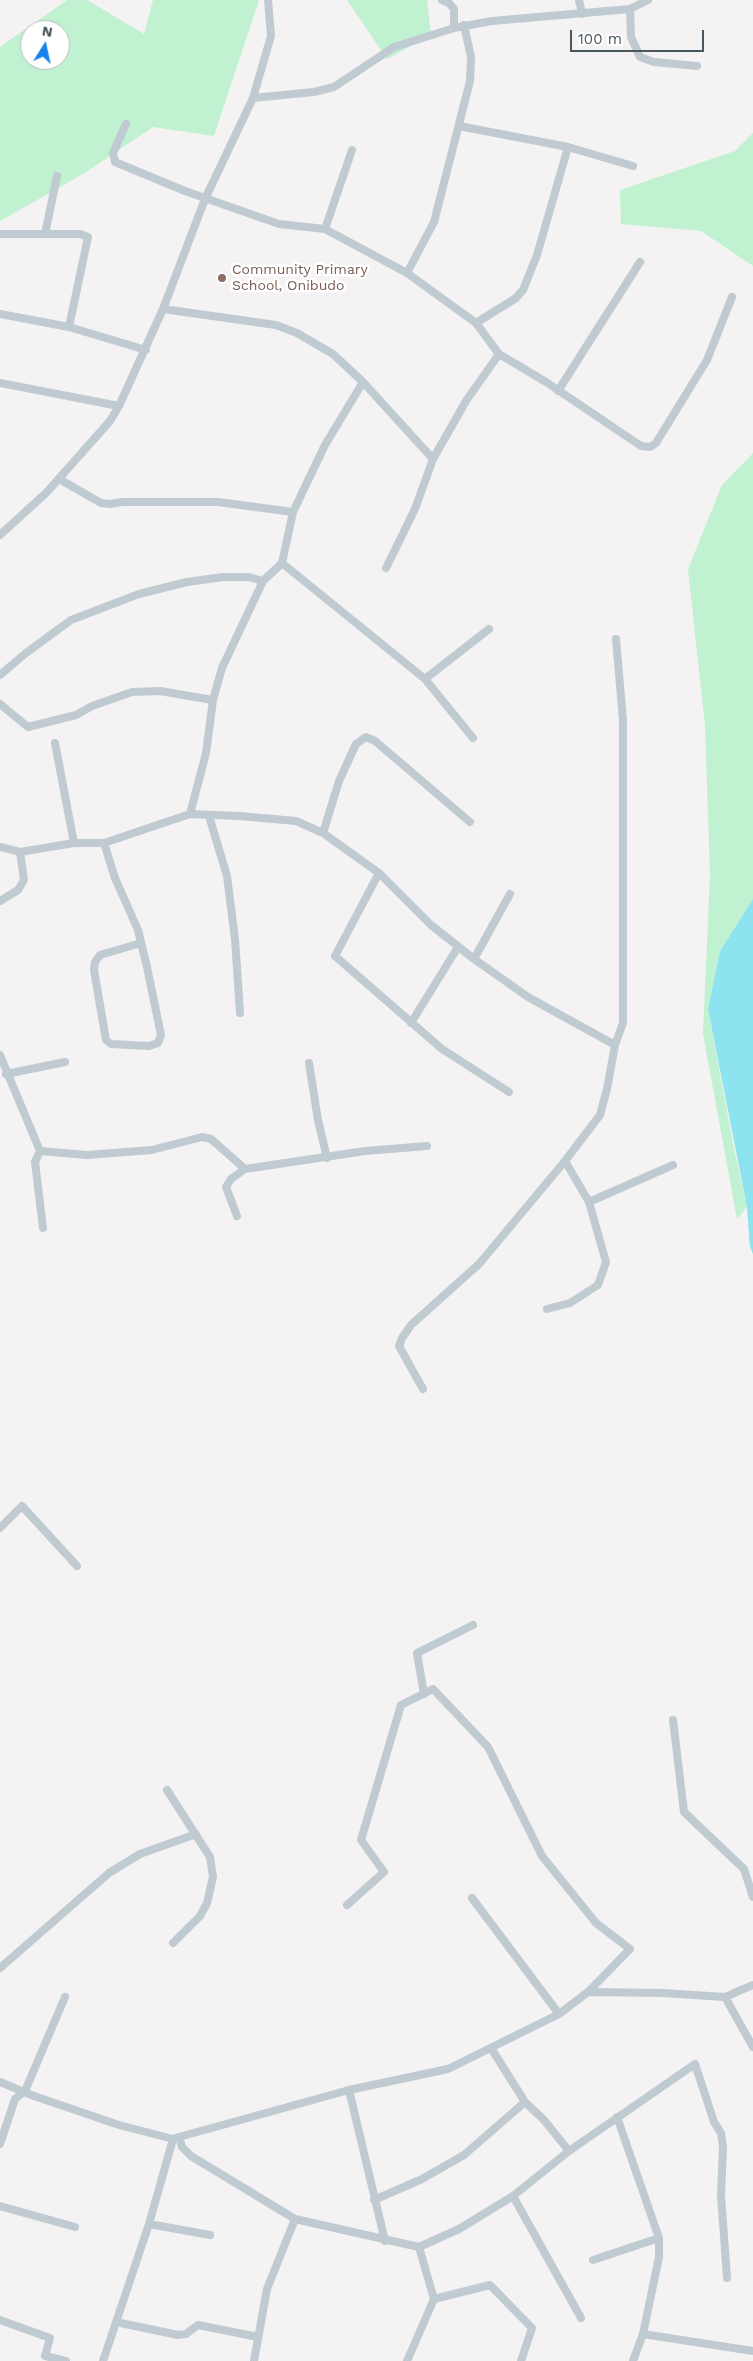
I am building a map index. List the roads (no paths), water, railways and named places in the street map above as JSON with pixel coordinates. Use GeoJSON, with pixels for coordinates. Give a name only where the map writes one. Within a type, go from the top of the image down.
{"type":"FeatureCollection","features":[{"type":"Feature","properties":{"kind":"street"},"geometry":{"type":"LineString","coordinates":[[0,535],[59,479],[110,421],[119,406],[146,350],[205,199],[253,98],[271,36],[268,0]]}},
{"type":"Feature","properties":{"kind":"street"},"geometry":{"type":"LineString","coordinates":[[442,0],[450,3],[454,9],[454,28]]}},
{"type":"Feature","properties":{"kind":"street"},"geometry":{"type":"LineString","coordinates":[[579,0],[582,14]]}},
{"type":"Feature","properties":{"kind":"street"},"geometry":{"type":"LineString","coordinates":[[253,98],[314,92],[334,87],[394,47],[464,25],[630,9],[648,0]]}},
{"type":"Feature","properties":{"kind":"street"},"geometry":{"type":"LineString","coordinates":[[630,9],[631,37],[640,57],[654,62],[696,66]]}},
{"type":"Feature","properties":{"kind":"street"},"geometry":{"type":"LineString","coordinates":[[408,273],[432,230],[459,126],[471,65],[464,25]]}},
{"type":"Feature","properties":{"kind":"street"},"geometry":{"type":"LineString","coordinates":[[126,124],[113,153],[115,162],[205,199],[279,224],[325,229],[408,273],[476,323],[499,354],[641,446],[650,447],[656,443],[707,360],[732,297]]}},
{"type":"Feature","properties":{"kind":"street"},"geometry":{"type":"LineString","coordinates":[[459,126],[568,147],[633,166]]}},
{"type":"Feature","properties":{"kind":"street"},"geometry":{"type":"LineString","coordinates":[[476,323],[516,298],[523,290],[537,255],[568,147]]}},
{"type":"Feature","properties":{"kind":"street"},"geometry":{"type":"LineString","coordinates":[[325,229],[352,150]]}},
{"type":"Feature","properties":{"kind":"street"},"geometry":{"type":"LineString","coordinates":[[45,234],[56,176]]}},
{"type":"Feature","properties":{"kind":"street"},"geometry":{"type":"LineString","coordinates":[[0,234],[80,234],[88,237],[69,327]]}},
{"type":"Feature","properties":{"kind":"street"},"geometry":{"type":"LineString","coordinates":[[558,391],[640,262]]}},
{"type":"Feature","properties":{"kind":"street"},"geometry":{"type":"LineString","coordinates":[[163,309],[235,318],[287,329],[333,354],[363,382],[433,459]]}},
{"type":"Feature","properties":{"kind":"street"},"geometry":{"type":"LineString","coordinates":[[0,314],[69,327],[146,350]]}},
{"type":"Feature","properties":{"kind":"street"},"geometry":{"type":"LineString","coordinates":[[386,568],[415,509],[433,459],[466,401],[499,354]]}},
{"type":"Feature","properties":{"kind":"street"},"geometry":{"type":"LineString","coordinates":[[190,814],[206,753],[213,700],[222,668],[263,581],[282,563],[293,512],[325,445],[363,382]]}},
{"type":"Feature","properties":{"kind":"street"},"geometry":{"type":"LineString","coordinates":[[0,383],[119,406]]}},
{"type":"Feature","properties":{"kind":"street"},"geometry":{"type":"LineString","coordinates":[[59,479],[101,503],[218,502],[293,512]]}},
{"type":"Feature","properties":{"kind":"street"},"geometry":{"type":"LineString","coordinates":[[282,563],[425,679],[472,738]]}},
{"type":"Feature","properties":{"kind":"street"},"geometry":{"type":"LineString","coordinates":[[0,675],[71,620],[139,594],[187,582],[223,578],[248,577],[263,581]]}},
{"type":"Feature","properties":{"kind":"street"},"geometry":{"type":"LineString","coordinates":[[425,679],[489,629]]}},
{"type":"Feature","properties":{"kind":"street"},"geometry":{"type":"LineString","coordinates":[[422,1389],[398,1346],[402,1338],[412,1325],[479,1264],[565,1161],[600,1115],[623,1023],[623,721],[616,639]]}},
{"type":"Feature","properties":{"kind":"street"},"geometry":{"type":"LineString","coordinates":[[0,704],[28,727],[76,715],[92,706],[132,692],[160,691],[213,700]]}},
{"type":"Feature","properties":{"kind":"street"},"geometry":{"type":"LineString","coordinates":[[323,833],[339,781],[356,744],[366,737],[374,741],[470,822]]}},
{"type":"Feature","properties":{"kind":"street"},"geometry":{"type":"LineString","coordinates":[[56,744],[74,842]]}},
{"type":"Feature","properties":{"kind":"street"},"geometry":{"type":"LineString","coordinates":[[0,847],[20,852],[74,842],[104,843],[190,814],[287,820],[323,833],[379,873],[432,925],[458,947],[528,997],[616,1045]]}},
{"type":"Feature","properties":{"kind":"street"},"geometry":{"type":"LineString","coordinates":[[209,816],[228,876],[240,1012]]}},
{"type":"Feature","properties":{"kind":"street"},"geometry":{"type":"LineString","coordinates":[[104,843],[115,878],[141,943],[161,1039],[158,1043],[149,1046],[111,1044],[106,1040],[94,970],[95,962],[100,955],[141,943]]}},
{"type":"Feature","properties":{"kind":"street"},"geometry":{"type":"LineString","coordinates":[[0,901],[18,890],[24,880],[20,852]]}},
{"type":"Feature","properties":{"kind":"street"},"geometry":{"type":"LineString","coordinates":[[379,873],[335,956],[442,1049],[509,1092]]}},
{"type":"Feature","properties":{"kind":"street"},"geometry":{"type":"LineString","coordinates":[[474,959],[510,894]]}},
{"type":"Feature","properties":{"kind":"street"},"geometry":{"type":"LineString","coordinates":[[411,1023],[458,947]]}},
{"type":"Feature","properties":{"kind":"street"},"geometry":{"type":"LineString","coordinates":[[0,1055],[6,1074],[40,1151]]}},
{"type":"Feature","properties":{"kind":"street"},"geometry":{"type":"LineString","coordinates":[[6,1074],[65,1062]]}},
{"type":"Feature","properties":{"kind":"street"},"geometry":{"type":"LineString","coordinates":[[309,1063],[318,1120],[327,1158]]}},
{"type":"Feature","properties":{"kind":"street"},"geometry":{"type":"LineString","coordinates":[[40,1151],[87,1155],[152,1150],[202,1137],[211,1139],[245,1169]]}},
{"type":"Feature","properties":{"kind":"street"},"geometry":{"type":"LineString","coordinates":[[237,1216],[226,1187],[231,1179],[245,1169],[365,1152],[427,1146]]}},
{"type":"Feature","properties":{"kind":"street"},"geometry":{"type":"LineString","coordinates":[[40,1151],[34,1162],[43,1228]]}},
{"type":"Feature","properties":{"kind":"street"},"geometry":{"type":"LineString","coordinates":[[547,1309],[570,1303],[598,1285],[606,1262],[588,1202],[565,1161]]}},
{"type":"Feature","properties":{"kind":"street"},"geometry":{"type":"LineString","coordinates":[[588,1202],[673,1165]]}},
{"type":"Feature","properties":{"kind":"street"},"geometry":{"type":"LineString","coordinates":[[0,1528],[22,1506],[77,1566]]}},
{"type":"Feature","properties":{"kind":"street"},"geometry":{"type":"LineString","coordinates":[[424,1694],[417,1653],[473,1625]]}},
{"type":"Feature","properties":{"kind":"street"},"geometry":{"type":"LineString","coordinates":[[0,2082],[119,2125],[176,2138],[349,2090],[448,2069],[559,2014],[588,1992],[630,1949],[596,1923],[542,1856],[488,1747],[433,1689],[401,1705],[361,1840],[384,1872],[347,1905]]}},
{"type":"Feature","properties":{"kind":"street"},"geometry":{"type":"LineString","coordinates":[[673,1720],[684,1812],[744,1869],[753,1896]]}},
{"type":"Feature","properties":{"kind":"street"},"geometry":{"type":"LineString","coordinates":[[167,1790],[210,1857],[212,1888],[200,1916],[173,1943]]}},
{"type":"Feature","properties":{"kind":"street"},"geometry":{"type":"LineString","coordinates":[[0,1968],[109,1873],[140,1854],[196,1834]]}},
{"type":"Feature","properties":{"kind":"street"},"geometry":{"type":"LineString","coordinates":[[472,1898],[559,2014]]}},
{"type":"Feature","properties":{"kind":"street"},"geometry":{"type":"LineString","coordinates":[[588,1992],[663,1993],[725,1997],[753,1986]]}},
{"type":"Feature","properties":{"kind":"street"},"geometry":{"type":"LineString","coordinates":[[0,2144],[15,2099],[25,2091],[66,1997]]}},
{"type":"Feature","properties":{"kind":"street"},"geometry":{"type":"LineString","coordinates":[[725,1997],[753,2047]]}},
{"type":"Feature","properties":{"kind":"street"},"geometry":{"type":"LineString","coordinates":[[491,2048],[525,2102],[544,2120],[569,2151]]}},
{"type":"Feature","properties":{"kind":"street"},"geometry":{"type":"LineString","coordinates":[[176,2138],[190,2156],[295,2219],[419,2248],[459,2229],[513,2196],[569,2151],[695,2064],[714,2122],[721,2133],[723,2147],[721,2195],[727,2278]]}},
{"type":"Feature","properties":{"kind":"street"},"geometry":{"type":"LineString","coordinates":[[349,2090],[385,2241]]}},
{"type":"Feature","properties":{"kind":"street"},"geometry":{"type":"LineString","coordinates":[[374,2200],[422,2180],[464,2155],[525,2102]]}},
{"type":"Feature","properties":{"kind":"street"},"geometry":{"type":"LineString","coordinates":[[617,2117],[659,2238],[659,2257],[644,2334],[633,2361]]}},
{"type":"Feature","properties":{"kind":"street"},"geometry":{"type":"LineString","coordinates":[[103,2361],[176,2138]]}},
{"type":"Feature","properties":{"kind":"street"},"geometry":{"type":"LineString","coordinates":[[513,2196],[581,2318]]}},
{"type":"Feature","properties":{"kind":"street"},"geometry":{"type":"LineString","coordinates":[[0,2206],[75,2227]]}},
{"type":"Feature","properties":{"kind":"street"},"geometry":{"type":"LineString","coordinates":[[254,2361],[267,2289],[295,2219]]}},
{"type":"Feature","properties":{"kind":"street"},"geometry":{"type":"LineString","coordinates":[[149,2224],[210,2235]]}},
{"type":"Feature","properties":{"kind":"street"},"geometry":{"type":"LineString","coordinates":[[593,2260],[659,2238]]}},
{"type":"Feature","properties":{"kind":"street"},"geometry":{"type":"LineString","coordinates":[[407,2361],[434,2299],[419,2248]]}},
{"type":"Feature","properties":{"kind":"street"},"geometry":{"type":"LineString","coordinates":[[434,2299],[490,2285],[532,2328],[521,2361]]}},
{"type":"Feature","properties":{"kind":"street"},"geometry":{"type":"LineString","coordinates":[[0,2320],[50,2338],[44,2356],[66,2361]]}},
{"type":"Feature","properties":{"kind":"street"},"geometry":{"type":"LineString","coordinates":[[116,2322],[178,2335],[186,2334],[198,2325],[258,2337]]}},
{"type":"Feature","properties":{"kind":"street"},"geometry":{"type":"LineString","coordinates":[[644,2334],[753,2351]]}},
{"type":"Feature","properties":{"kind":"water"},"geometry":{"type":"Polygon","coordinates":[[[753,899],[753,1254],[750,1246],[747,1207],[708,1009],[720,951],[753,899]]]}},
{"type":"Feature","properties":{"kind":"place","name":"Community Primary School, Onibudo"},"geometry":{"type":"Point","coordinates":[222,278]}}]}
